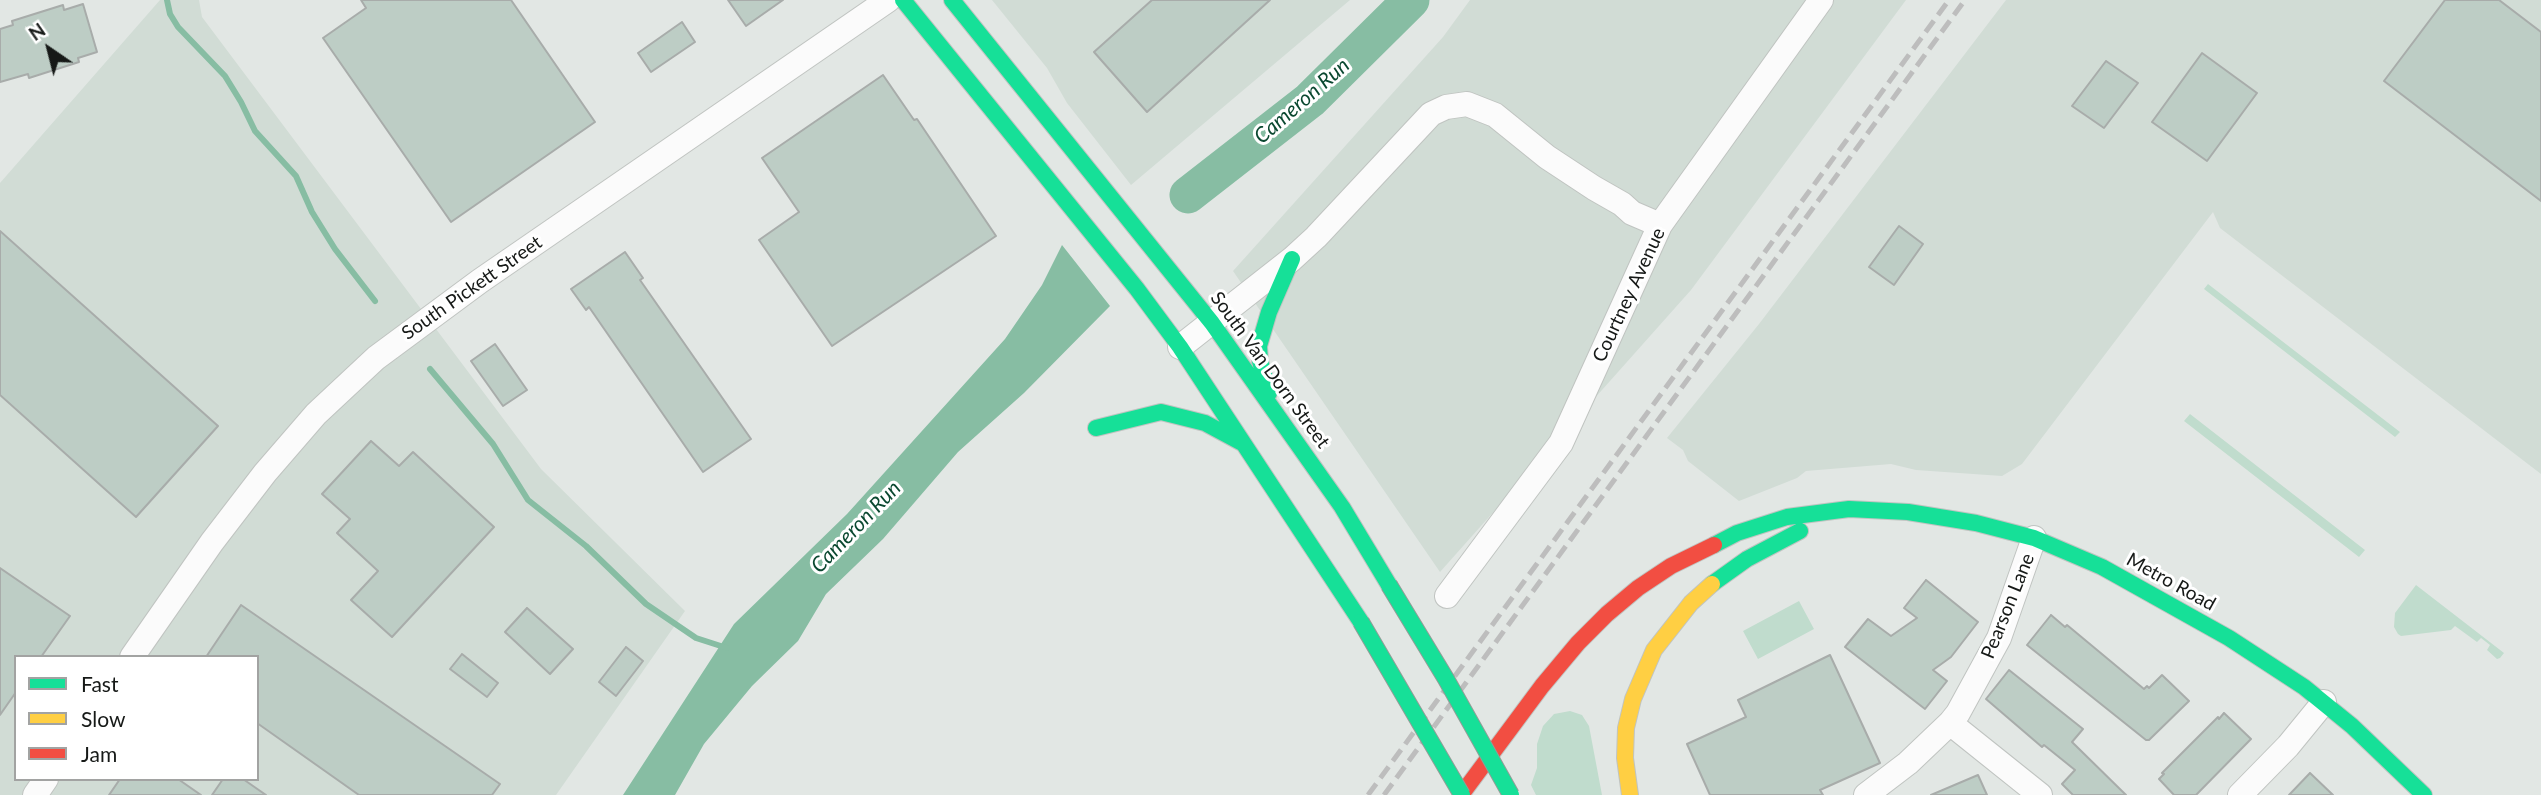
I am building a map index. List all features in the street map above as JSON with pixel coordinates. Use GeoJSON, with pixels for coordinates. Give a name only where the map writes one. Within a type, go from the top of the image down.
{"type":"FeatureCollection","features":[{"type":"Feature","properties":{"kind":"main road"},"geometry":{"type":"LineString","coordinates":[[903,0],[1076,213],[1180,347],[1361,622],[1462,795]]}},
{"type":"Feature","properties":{"kind":"main road","name":"South Van Dorn Street"},"geometry":{"type":"LineString","coordinates":[[952,0],[1212,323],[1342,507],[1446,679],[1511,795]]}},
{"type":"Feature","properties":{"kind":"main road"},"geometry":{"type":"LineString","coordinates":[[1276,414],[1260,361],[1259,346],[1269,312],[1292,259]]}},
{"type":"Feature","properties":{"kind":"main road"},"geometry":{"type":"LineString","coordinates":[[1096,428],[1161,412],[1205,424],[1245,445]]}},
{"type":"Feature","properties":{"kind":"main road"},"geometry":{"type":"LineString","coordinates":[[1630,795],[1625,758],[1626,728],[1633,699],[1654,650],[1670,629],[1708,587],[1747,559],[1776,542],[1849,509]]}},
{"type":"Feature","properties":{"kind":"main road","name":"Metro Road"},"geometry":{"type":"LineString","coordinates":[[1462,795],[1542,686],[1578,643],[1638,588],[1681,560],[1737,533],[1787,517],[1849,509],[1908,512],[1976,523],[2034,538],[2102,567],[2270,662],[2324,702],[2424,795]]}},
{"type":"Feature","properties":{"kind":"street","name":"South Pickett Street"},"geometry":{"type":"LineString","coordinates":[[133,655],[212,542],[265,473],[316,414],[376,358],[461,294],[888,0]]}},
{"type":"Feature","properties":{"kind":"street","name":"Courtney Avenue"},"geometry":{"type":"LineString","coordinates":[[1447,596],[1561,443],[1660,225],[1821,0]]}},
{"type":"Feature","properties":{"kind":"street"},"geometry":{"type":"LineString","coordinates":[[1180,347],[1292,259],[1316,237],[1431,114],[1446,107],[1467,104],[1494,115],[1547,157],[1632,213],[1660,225]]}},
{"type":"Feature","properties":{"kind":"street","name":"Pearson Lane"},"geometry":{"type":"LineString","coordinates":[[1866,795],[1909,763],[1950,723],[1999,638],[2034,538]]}},
{"type":"Feature","properties":{"kind":"street"},"geometry":{"type":"LineString","coordinates":[[2240,795],[2288,746],[2324,702]]}},
{"type":"Feature","properties":{"kind":"street"},"geometry":{"type":"LineString","coordinates":[[1950,723],[2040,795]]}},
{"type":"Feature","properties":{"kind":"shaded area"},"geometry":{"type":"Polygon","coordinates":[[[160,0],[199,0],[202,17],[541,469],[685,611],[556,795],[0,795],[0,183],[160,0]]]}},
{"type":"Feature","properties":{"kind":"shaded area"},"geometry":{"type":"Polygon","coordinates":[[[992,0],[1350,0],[1131,185],[1067,103],[1047,68],[992,0]]]}},
{"type":"Feature","properties":{"kind":"shaded area"},"geometry":{"type":"Polygon","coordinates":[[[1470,0],[1906,0],[1691,290],[1440,572],[1233,271],[1443,37],[1470,0]]]}},
{"type":"Feature","properties":{"kind":"shaded area"},"geometry":{"type":"Polygon","coordinates":[[[2006,0],[2541,0],[2541,474],[2220,228],[2213,212],[2022,464],[2002,476],[1916,470],[1891,464],[1806,471],[1797,478],[1739,501],[1688,461],[1683,450],[1667,438],[1759,324],[2006,0]]]}},
{"type":"Feature","properties":{"kind":"shaded area"},"geometry":{"type":"Polygon","coordinates":[[[2208,284],[2400,432],[2395,437],[2204,289],[2208,284]]]}},
{"type":"Feature","properties":{"kind":"shaded area"},"geometry":{"type":"Polygon","coordinates":[[[2190,414],[2365,550],[2359,557],[2184,421],[2190,414]]]}},
{"type":"Feature","properties":{"kind":"shaded area"},"geometry":{"type":"Polygon","coordinates":[[[2416,585],[2504,653],[2500,658],[2497,659],[2487,650],[2490,645],[2481,638],[2477,642],[2455,626],[2451,630],[2401,636],[2398,634],[2394,627],[2395,613],[2416,585]]]}},
{"type":"Feature","properties":{"kind":"shaded area"},"geometry":{"type":"Polygon","coordinates":[[[1799,601],[1814,629],[1758,659],[1743,631],[1799,601]]]}},
{"type":"Feature","properties":{"kind":"shaded area"},"geometry":{"type":"Polygon","coordinates":[[[1570,711],[1582,715],[1589,726],[1602,795],[1536,795],[1531,785],[1537,768],[1537,744],[1543,726],[1554,714],[1570,711]]]}},
{"type":"Feature","properties":{"kind":"water"},"geometry":{"type":"Polygon","coordinates":[[[1062,245],[1110,306],[1024,393],[958,452],[883,539],[826,594],[798,641],[752,686],[704,744],[675,795],[623,795],[734,624],[847,514],[1005,339],[1042,285],[1062,245]]]}},
{"type":"Feature","properties":{"kind":"building"},"geometry":{"type":"Polygon","coordinates":[[[361,0],[511,0],[595,122],[451,222],[323,38],[366,8],[361,0]]]}},
{"type":"Feature","properties":{"kind":"building"},"geometry":{"type":"Polygon","coordinates":[[[728,0],[783,0],[746,26],[728,0]]]}},
{"type":"Feature","properties":{"kind":"building"},"geometry":{"type":"Polygon","coordinates":[[[1152,0],[1270,0],[1147,112],[1094,52],[1152,0]]]}},
{"type":"Feature","properties":{"kind":"building"},"geometry":{"type":"Polygon","coordinates":[[[2445,0],[2499,0],[2541,32],[2541,201],[2384,81],[2445,0]]]}},
{"type":"Feature","properties":{"kind":"building"},"geometry":{"type":"Polygon","coordinates":[[[83,4],[97,52],[78,58],[79,62],[29,78],[28,74],[0,82],[0,29],[13,25],[12,21],[63,5],[64,10],[83,4]]]}},
{"type":"Feature","properties":{"kind":"building"},"geometry":{"type":"Polygon","coordinates":[[[682,22],[695,42],[651,72],[638,53],[682,22]]]}},
{"type":"Feature","properties":{"kind":"building"},"geometry":{"type":"Polygon","coordinates":[[[2202,53],[2257,93],[2207,161],[2152,122],[2202,53]]]}},
{"type":"Feature","properties":{"kind":"building"},"geometry":{"type":"Polygon","coordinates":[[[2106,61],[2138,83],[2104,128],[2072,106],[2106,61]]]}},
{"type":"Feature","properties":{"kind":"building"},"geometry":{"type":"Polygon","coordinates":[[[883,75],[914,120],[917,119],[996,236],[832,346],[759,240],[799,212],[762,158],[883,75]]]}},
{"type":"Feature","properties":{"kind":"building"},"geometry":{"type":"Polygon","coordinates":[[[1899,226],[1923,244],[1894,285],[1869,267],[1899,226]]]}},
{"type":"Feature","properties":{"kind":"building"},"geometry":{"type":"Polygon","coordinates":[[[0,231],[218,426],[136,517],[0,395],[0,231]]]}},
{"type":"Feature","properties":{"kind":"building"},"geometry":{"type":"Polygon","coordinates":[[[625,252],[643,278],[640,280],[751,439],[703,472],[589,307],[586,310],[571,289],[625,252]]]}},
{"type":"Feature","properties":{"kind":"building"},"geometry":{"type":"Polygon","coordinates":[[[495,344],[527,390],[503,406],[471,361],[495,344]]]}},
{"type":"Feature","properties":{"kind":"building"},"geometry":{"type":"Polygon","coordinates":[[[371,441],[399,466],[413,452],[494,527],[392,637],[351,600],[378,571],[337,533],[350,519],[322,494],[371,441]]]}},
{"type":"Feature","properties":{"kind":"building"},"geometry":{"type":"Polygon","coordinates":[[[0,568],[70,616],[42,655],[14,655],[14,695],[0,715],[0,568]]]}},
{"type":"Feature","properties":{"kind":"building"},"geometry":{"type":"Polygon","coordinates":[[[1926,580],[1978,622],[1951,657],[1933,670],[1947,681],[1925,709],[1845,647],[1868,619],[1891,636],[1917,618],[1904,608],[1926,580]]]}},
{"type":"Feature","properties":{"kind":"building"},"geometry":{"type":"Polygon","coordinates":[[[241,605],[500,784],[492,795],[359,795],[259,724],[259,655],[207,655],[241,605]]]}},
{"type":"Feature","properties":{"kind":"building"},"geometry":{"type":"Polygon","coordinates":[[[527,608],[573,649],[550,674],[505,632],[527,608]]]}},
{"type":"Feature","properties":{"kind":"building"},"geometry":{"type":"Polygon","coordinates":[[[2051,615],[2065,627],[2067,625],[2144,689],[2147,686],[2149,688],[2162,675],[2189,701],[2146,740],[2027,645],[2051,615]]]}},
{"type":"Feature","properties":{"kind":"building"},"geometry":{"type":"Polygon","coordinates":[[[626,647],[643,661],[616,696],[599,682],[626,647]]]}},
{"type":"Feature","properties":{"kind":"building"},"geometry":{"type":"Polygon","coordinates":[[[462,654],[498,683],[487,697],[450,669],[462,654]]]}},
{"type":"Feature","properties":{"kind":"building"},"geometry":{"type":"Polygon","coordinates":[[[1830,655],[1880,763],[1820,790],[1823,795],[1710,795],[1687,744],[1746,717],[1738,700],[1830,655]]]}},
{"type":"Feature","properties":{"kind":"building"},"geometry":{"type":"Polygon","coordinates":[[[2009,670],[2083,729],[2072,742],[2126,795],[2073,795],[2062,784],[2075,770],[2044,745],[2042,747],[1986,699],[2009,670]]]}},
{"type":"Feature","properties":{"kind":"building"},"geometry":{"type":"Polygon","coordinates":[[[2224,713],[2251,739],[2196,795],[2174,795],[2159,779],[2164,774],[2162,773],[2224,713]]]}},
{"type":"Feature","properties":{"kind":"building"},"geometry":{"type":"Polygon","coordinates":[[[2310,773],[2333,795],[2289,795],[2310,773]]]}},
{"type":"Feature","properties":{"kind":"building"},"geometry":{"type":"Polygon","coordinates":[[[1978,775],[1987,795],[1931,795],[1978,775]]]}},
{"type":"Feature","properties":{"kind":"building"},"geometry":{"type":"Polygon","coordinates":[[[119,781],[181,781],[201,795],[109,795],[119,781]]]}},
{"type":"Feature","properties":{"kind":"building"},"geometry":{"type":"Polygon","coordinates":[[[222,781],[246,781],[266,795],[212,795],[222,781]]]}},
{"type":"Feature","properties":{"kind":"waterway"},"geometry":{"type":"LineString","coordinates":[[167,0],[170,14],[178,27],[225,76],[255,131],[296,176],[312,212],[335,249],[375,301]]}},
{"type":"Feature","properties":{"kind":"waterway","name":"Cameron Run"},"geometry":{"type":"LineString","coordinates":[[1188,195],[1310,100],[1411,0]]}},
{"type":"Feature","properties":{"kind":"waterway"},"geometry":{"type":"LineString","coordinates":[[430,369],[493,444],[528,500],[586,546],[646,604],[696,638],[727,648]]}},
{"type":"Feature","properties":{"kind":"railway"},"geometry":{"type":"LineString","coordinates":[[1368,795],[1949,0]]}},
{"type":"Feature","properties":{"kind":"railway"},"geometry":{"type":"LineString","coordinates":[[1384,795],[1965,0]]}},
{"type":"Feature","properties":{"kind":"traffic: fast"},"geometry":{"type":"LineString","coordinates":[[903,0],[1137,289],[1180,347],[1361,622]]}},
{"type":"Feature","properties":{"kind":"traffic: fast"},"geometry":{"type":"LineString","coordinates":[[952,0],[1212,323],[1342,507],[1389,585]]}},
{"type":"Feature","properties":{"kind":"traffic: fast"},"geometry":{"type":"LineString","coordinates":[[1269,393],[1260,361],[1259,346],[1269,312],[1292,259]]}},
{"type":"Feature","properties":{"kind":"traffic: fast"},"geometry":{"type":"LineString","coordinates":[[1096,428],[1161,412],[1205,423],[1244,444]]}},
{"type":"Feature","properties":{"kind":"traffic: fast"},"geometry":{"type":"LineString","coordinates":[[1849,509],[1908,512],[1976,523],[2034,538],[2102,567],[2229,638],[2304,687],[2352,726],[2424,795]]}},
{"type":"Feature","properties":{"kind":"traffic: fast"},"geometry":{"type":"LineString","coordinates":[[1714,545],[1737,533],[1787,517],[1849,509]]}},
{"type":"Feature","properties":{"kind":"traffic: fast"},"geometry":{"type":"LineString","coordinates":[[1712,584],[1747,559],[1800,531]]}},
{"type":"Feature","properties":{"kind":"traffic: fast"},"geometry":{"type":"LineString","coordinates":[[1389,585],[1511,795]]}},
{"type":"Feature","properties":{"kind":"traffic: fast"},"geometry":{"type":"LineString","coordinates":[[1361,622],[1462,795]]}},
{"type":"Feature","properties":{"kind":"traffic: slow"},"geometry":{"type":"LineString","coordinates":[[1630,795],[1625,758],[1626,728],[1633,699],[1654,650],[1691,603],[1712,584]]}},
{"type":"Feature","properties":{"kind":"traffic: jam"},"geometry":{"type":"LineString","coordinates":[[1461,795],[1542,686],[1607,614],[1638,588],[1671,566],[1714,545]]}}]}
